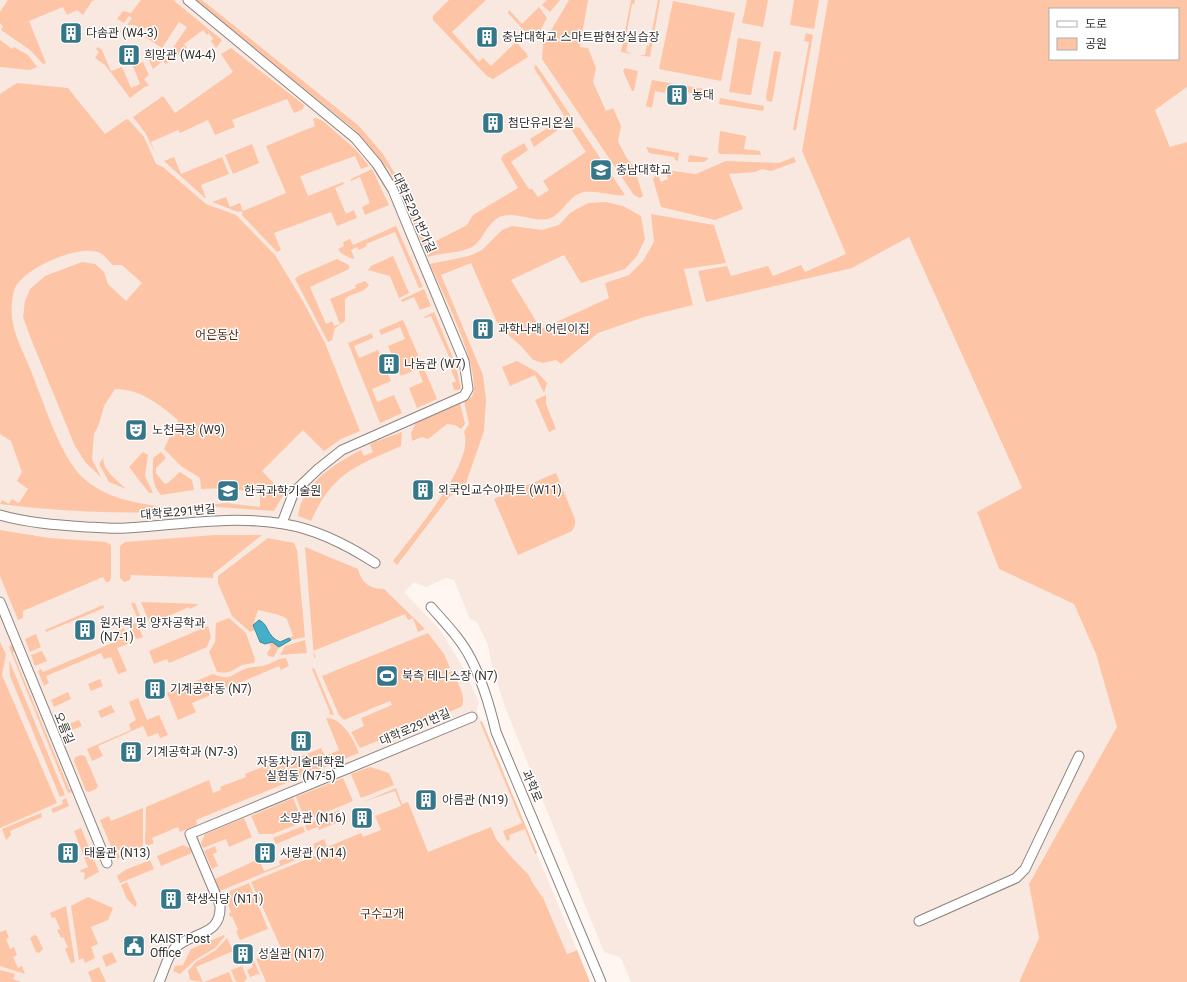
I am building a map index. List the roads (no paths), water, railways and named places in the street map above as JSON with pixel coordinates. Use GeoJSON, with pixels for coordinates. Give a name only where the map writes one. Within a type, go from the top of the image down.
{"type":"FeatureCollection","features":[{"type":"Feature","properties":{"kind":"street","name":"대학로291번가길"},"geometry":{"type":"LineString","coordinates":[[188,0],[355,138],[377,164],[393,190],[459,346],[468,380],[468,389],[464,396],[342,450],[318,468],[294,492],[282,523]]}},
{"type":"Feature","properties":{"kind":"street","name":"대학로291번길"},"geometry":{"type":"LineString","coordinates":[[0,515],[30,522],[119,528],[234,520],[282,523],[328,538],[359,553],[375,563]]}},
{"type":"Feature","properties":{"kind":"street","name":"오름길"},"geometry":{"type":"LineString","coordinates":[[0,602],[107,863]]}},
{"type":"Feature","properties":{"kind":"street","name":"과학로"},"geometry":{"type":"LineString","coordinates":[[430,607],[450,628],[470,658],[487,695],[496,732],[601,982]]}},
{"type":"Feature","properties":{"kind":"street","name":"대학로291번길"},"geometry":{"type":"LineString","coordinates":[[159,982],[173,950],[183,942],[211,929],[218,921],[220,915],[220,905],[190,834],[472,717]]}},
{"type":"Feature","properties":{"kind":"street"},"geometry":{"type":"LineString","coordinates":[[919,921],[1016,878],[1025,869],[1080,756]]}},
{"type":"Feature","properties":{"kind":"water"},"geometry":{"type":"Polygon","coordinates":[[[259,620],[265,624],[272,637],[275,639],[280,642],[289,638],[291,640],[279,647],[272,642],[265,644],[260,642],[253,625],[259,620]]]}},
{"type":"Feature","properties":{"kind":"place","name":"다솜관 (W4-3)"},"geometry":{"type":"Point","coordinates":[71,33]}},
{"type":"Feature","properties":{"kind":"place","name":"충남대학교 스마트팜현장실습장"},"geometry":{"type":"Point","coordinates":[487,37]}},
{"type":"Feature","properties":{"kind":"place","name":"희망관 (W4-4)"},"geometry":{"type":"Point","coordinates":[129,55]}},
{"type":"Feature","properties":{"kind":"place","name":"농대"},"geometry":{"type":"Point","coordinates":[677,95]}},
{"type":"Feature","properties":{"kind":"place","name":"첨단유리온실"},"geometry":{"type":"Point","coordinates":[493,123]}},
{"type":"Feature","properties":{"kind":"place","name":"충남대학교"},"geometry":{"type":"Point","coordinates":[601,170]}},
{"type":"Feature","properties":{"kind":"place","name":"과학나래 어린이집"},"geometry":{"type":"Point","coordinates":[483,329]}},
{"type":"Feature","properties":{"kind":"place","name":"나눔관 (W7)"},"geometry":{"type":"Point","coordinates":[389,364]}},
{"type":"Feature","properties":{"kind":"place","name":"노천극장 (W9)"},"geometry":{"type":"Point","coordinates":[136,430]}},
{"type":"Feature","properties":{"kind":"place","name":"외국인교수아파트 (W11)"},"geometry":{"type":"Point","coordinates":[423,490]}},
{"type":"Feature","properties":{"kind":"place","name":"한국과학기술원"},"geometry":{"type":"Point","coordinates":[228,491]}},
{"type":"Feature","properties":{"kind":"place","name":"원자력 및 양자공학과 (N7-1)"},"geometry":{"type":"Point","coordinates":[85,630]}},
{"type":"Feature","properties":{"kind":"place","name":"북측 테니스장 (N7)"},"geometry":{"type":"Point","coordinates":[387,676]}},
{"type":"Feature","properties":{"kind":"place","name":"기계공학동 (N7)"},"geometry":{"type":"Point","coordinates":[155,689]}},
{"type":"Feature","properties":{"kind":"place","name":"자동차기술대학원 실험동 (N7-5)"},"geometry":{"type":"Point","coordinates":[301,741]}},
{"type":"Feature","properties":{"kind":"place","name":"기계공학과 (N7-3)"},"geometry":{"type":"Point","coordinates":[131,752]}},
{"type":"Feature","properties":{"kind":"place","name":"아름관 (N19)"},"geometry":{"type":"Point","coordinates":[426,800]}},
{"type":"Feature","properties":{"kind":"place","name":"소망관 (N16)"},"geometry":{"type":"Point","coordinates":[362,818]}},
{"type":"Feature","properties":{"kind":"place","name":"태울관 (N13)"},"geometry":{"type":"Point","coordinates":[68,853]}},
{"type":"Feature","properties":{"kind":"place","name":"사랑관 (N14)"},"geometry":{"type":"Point","coordinates":[265,853]}},
{"type":"Feature","properties":{"kind":"place","name":"학생식당 (N11)"},"geometry":{"type":"Point","coordinates":[171,899]}},
{"type":"Feature","properties":{"kind":"place","name":"KAIST Post Office"},"geometry":{"type":"Point","coordinates":[134,946]}},
{"type":"Feature","properties":{"kind":"place","name":"성실관 (N17)"},"geometry":{"type":"Point","coordinates":[243,954]}},
{"type":"Feature","properties":{"kind":"park label","name":"어은동산"},"geometry":{"type":"Point","coordinates":[217,335]}},
{"type":"Feature","properties":{"kind":"park label","name":"구수고개"},"geometry":{"type":"Point","coordinates":[382,914]}}]}
